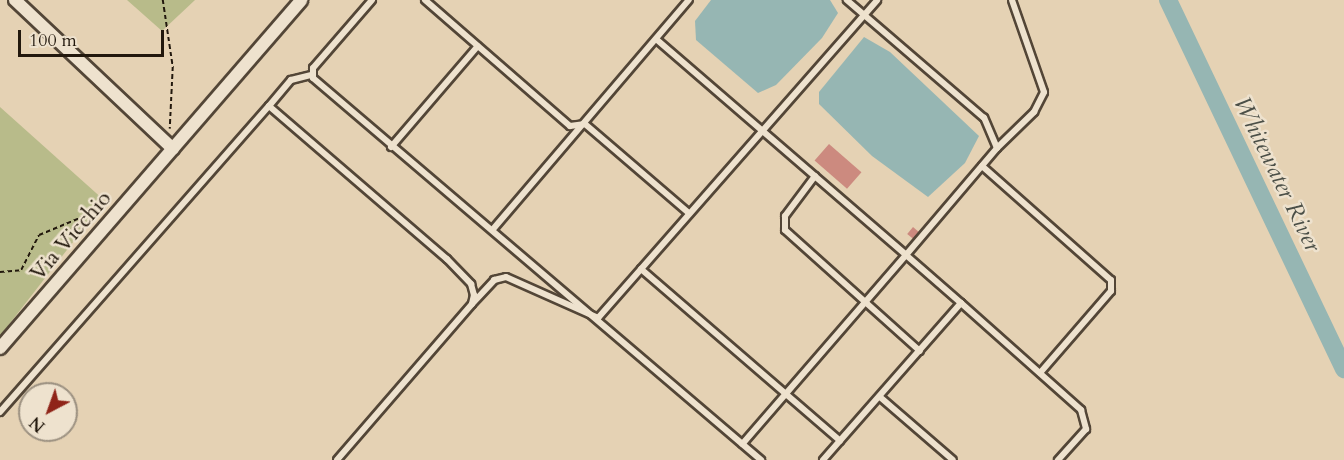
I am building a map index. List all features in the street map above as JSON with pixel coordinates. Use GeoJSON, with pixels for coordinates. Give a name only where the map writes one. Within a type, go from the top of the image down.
{"type":"FeatureCollection","features":[{"type":"Feature","properties":{"kind":"street"},"geometry":{"type":"LineString","coordinates":[[15,0],[172,150]]}},
{"type":"Feature","properties":{"kind":"street","name":"Via Vicchio"},"geometry":{"type":"LineString","coordinates":[[0,348],[301,0]]}},
{"type":"Feature","properties":{"kind":"lane"},"geometry":{"type":"LineString","coordinates":[[0,412],[291,80],[311,75],[372,0]]}},
{"type":"Feature","properties":{"kind":"lane"},"geometry":{"type":"LineString","coordinates":[[425,0],[570,126],[585,124],[689,213]]}},
{"type":"Feature","properties":{"kind":"lane"},"geometry":{"type":"LineString","coordinates":[[494,228],[689,0]]}},
{"type":"Feature","properties":{"kind":"lane"},"geometry":{"type":"LineString","coordinates":[[847,0],[984,118],[997,148]]}},
{"type":"Feature","properties":{"kind":"lane"},"geometry":{"type":"LineString","coordinates":[[598,318],[877,0]]}},
{"type":"Feature","properties":{"kind":"lane"},"geometry":{"type":"LineString","coordinates":[[742,444],[997,148],[1034,112],[1044,92],[1012,0]]}},
{"type":"Feature","properties":{"kind":"lane"},"geometry":{"type":"LineString","coordinates":[[656,39],[961,303],[1040,373],[1088,420],[1058,460]]}},
{"type":"Feature","properties":{"kind":"lane"},"geometry":{"type":"LineString","coordinates":[[391,147],[478,46]]}},
{"type":"Feature","properties":{"kind":"lane"},"geometry":{"type":"LineString","coordinates":[[311,75],[480,223],[494,228],[760,460]]}},
{"type":"Feature","properties":{"kind":"lane"},"geometry":{"type":"LineString","coordinates":[[269,106],[462,272],[471,284],[472,304]]}},
{"type":"Feature","properties":{"kind":"lane"},"geometry":{"type":"LineString","coordinates":[[982,166],[1111,280],[1111,291],[1040,373]]}},
{"type":"Feature","properties":{"kind":"lane"},"geometry":{"type":"LineString","coordinates":[[816,176],[785,216],[785,230],[920,351]]}},
{"type":"Feature","properties":{"kind":"lane"},"geometry":{"type":"LineString","coordinates":[[641,269],[840,441]]}},
{"type":"Feature","properties":{"kind":"lane"},"geometry":{"type":"LineString","coordinates":[[338,460],[494,280],[506,277],[598,318]]}},
{"type":"Feature","properties":{"kind":"lane"},"geometry":{"type":"LineString","coordinates":[[823,460],[961,303]]}},
{"type":"Feature","properties":{"kind":"lane"},"geometry":{"type":"LineString","coordinates":[[880,397],[953,460]]}},
{"type":"Feature","properties":{"kind":"path"},"geometry":{"type":"LineString","coordinates":[[163,0],[173,67],[170,130]]}},
{"type":"Feature","properties":{"kind":"path"},"geometry":{"type":"LineString","coordinates":[[0,272],[21,270],[32,240],[84,220],[114,199]]}},
{"type":"Feature","properties":{"kind":"green space"},"geometry":{"type":"Polygon","coordinates":[[[127,0],[195,0],[162,31],[127,0]]]}},
{"type":"Feature","properties":{"kind":"green space"},"geometry":{"type":"Polygon","coordinates":[[[0,107],[105,201],[0,336],[0,107]]]}},
{"type":"Feature","properties":{"kind":"water"},"geometry":{"type":"Polygon","coordinates":[[[711,0],[830,0],[838,13],[822,38],[776,85],[758,93],[696,40],[695,21],[711,0]]]}},
{"type":"Feature","properties":{"kind":"water"},"geometry":{"type":"Polygon","coordinates":[[[864,37],[890,52],[979,136],[965,163],[928,197],[872,156],[819,104],[819,92],[864,37]]]}},
{"type":"Feature","properties":{"kind":"building"},"geometry":{"type":"Polygon","coordinates":[[[829,144],[861,172],[847,189],[815,161],[829,144]]]}},
{"type":"Feature","properties":{"kind":"building"},"geometry":{"type":"Polygon","coordinates":[[[913,227],[919,232],[913,239],[907,234],[913,227]]]}},
{"type":"Feature","properties":{"kind":"waterway","name":"Whitewater River"},"geometry":{"type":"LineString","coordinates":[[1168,0],[1344,369]]}}]}
